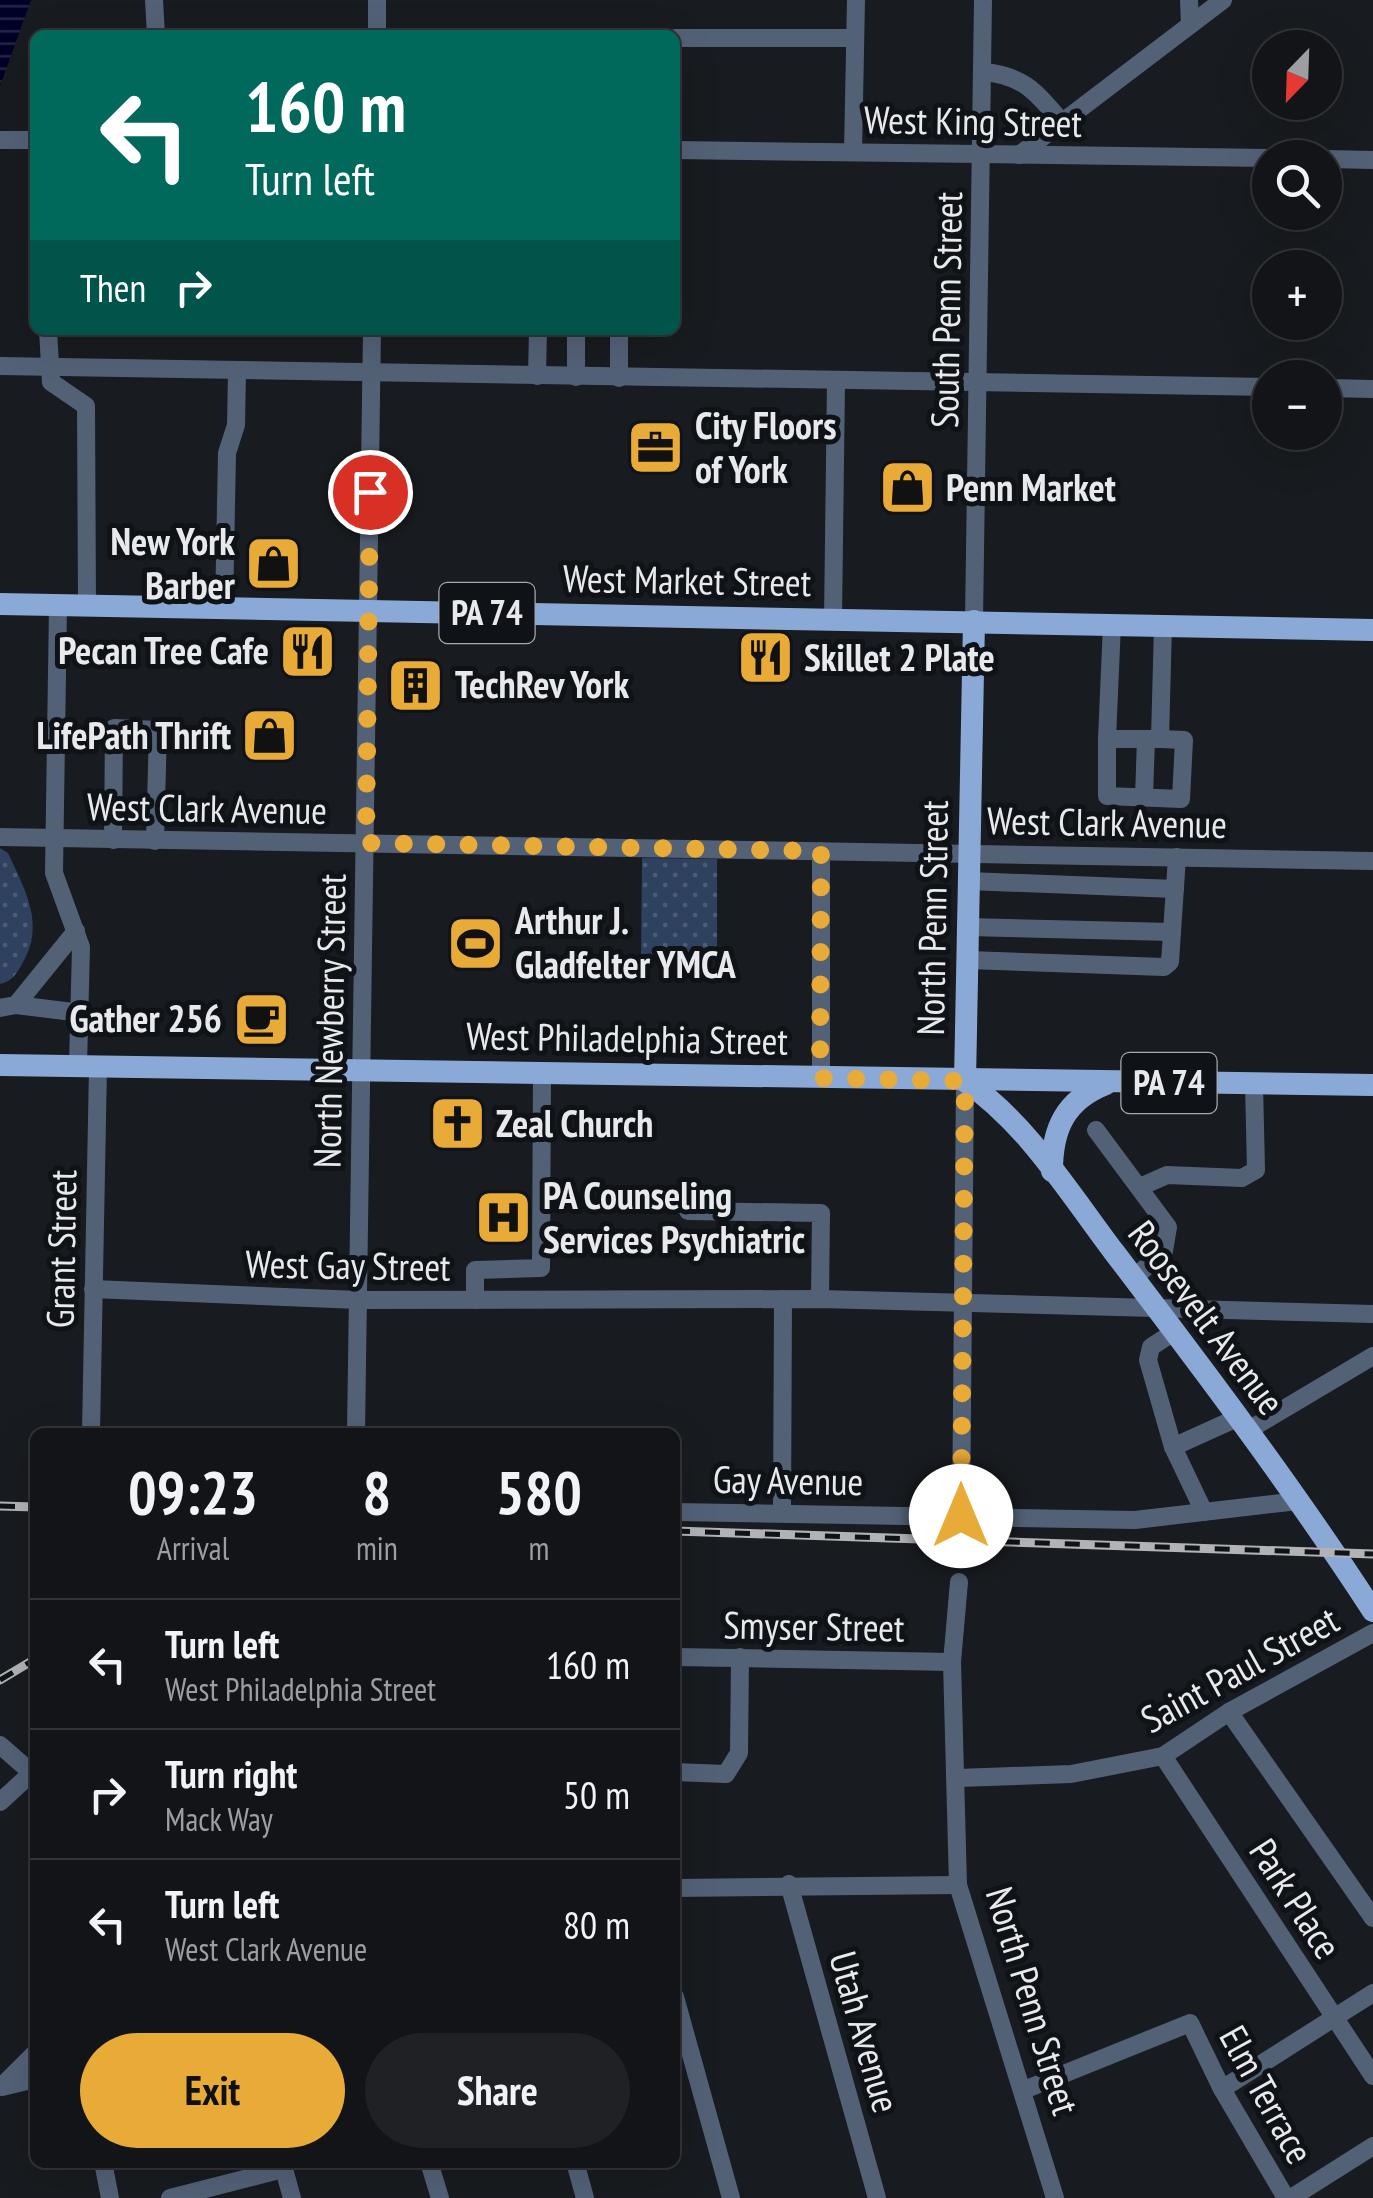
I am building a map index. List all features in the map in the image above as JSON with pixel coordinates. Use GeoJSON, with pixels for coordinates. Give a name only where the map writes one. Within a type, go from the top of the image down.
{"type":"FeatureCollection","features":[{"type":"Feature","properties":{"kind":"main road","name":"West Market Street"},"geometry":{"type":"LineString","coordinates":[[0,604],[1373,630]]}},
{"type":"Feature","properties":{"kind":"main road","name":"North Penn Street"},"geometry":{"type":"LineString","coordinates":[[965,1081],[974,621]]}},
{"type":"Feature","properties":{"kind":"main road","name":"West Philadelphia Street"},"geometry":{"type":"LineString","coordinates":[[0,1065],[1373,1085]]}},
{"type":"Feature","properties":{"kind":"main road","name":"Roosevelt Avenue"},"geometry":{"type":"LineString","coordinates":[[965,1081],[990,1098],[1052,1170],[1298,1501],[1373,1611]]}},
{"type":"Feature","properties":{"kind":"main road"},"geometry":{"type":"LineString","coordinates":[[1052,1170],[1056,1128],[1066,1111],[1088,1091],[1111,1082]]}},
{"type":"Feature","properties":{"kind":"street"},"geometry":{"type":"LineString","coordinates":[[154,0],[156,30]]}},
{"type":"Feature","properties":{"kind":"street"},"geometry":{"type":"LineString","coordinates":[[377,0],[377,30]]}},
{"type":"Feature","properties":{"kind":"street"},"geometry":{"type":"LineString","coordinates":[[853,152],[856,0]]}},
{"type":"Feature","properties":{"kind":"street","name":"South Penn Street"},"geometry":{"type":"LineString","coordinates":[[974,621],[983,0]]}},
{"type":"Feature","properties":{"kind":"street"},"geometry":{"type":"LineString","coordinates":[[1188,0],[1190,24]]}},
{"type":"Feature","properties":{"kind":"street"},"geometry":{"type":"LineString","coordinates":[[1019,155],[1223,0]]}},
{"type":"Feature","properties":{"kind":"street"},"geometry":{"type":"LineString","coordinates":[[680,38],[855,38]]}},
{"type":"Feature","properties":{"kind":"street"},"geometry":{"type":"LineString","coordinates":[[983,72],[1009,74],[1036,92],[1061,121]]}},
{"type":"Feature","properties":{"kind":"street","name":"West King Street"},"geometry":{"type":"LineString","coordinates":[[680,150],[1252,158]]}},
{"type":"Feature","properties":{"kind":"street"},"geometry":{"type":"LineString","coordinates":[[1342,159],[1373,160]]}},
{"type":"Feature","properties":{"kind":"street"},"geometry":{"type":"LineString","coordinates":[[48,335],[51,382],[86,406],[87,606]]}},
{"type":"Feature","properties":{"kind":"street","name":"North Newberry Street"},"geometry":{"type":"LineString","coordinates":[[356,1428],[372,335]]}},
{"type":"Feature","properties":{"kind":"street"},"geometry":{"type":"LineString","coordinates":[[538,335],[538,376]]}},
{"type":"Feature","properties":{"kind":"street"},"geometry":{"type":"LineString","coordinates":[[576,335],[576,377]]}},
{"type":"Feature","properties":{"kind":"street"},"geometry":{"type":"LineString","coordinates":[[618,335],[620,378]]}},
{"type":"Feature","properties":{"kind":"street"},"geometry":{"type":"LineString","coordinates":[[0,366],[1252,388]]}},
{"type":"Feature","properties":{"kind":"street"},"geometry":{"type":"LineString","coordinates":[[224,609],[227,452],[236,425],[237,371]]}},
{"type":"Feature","properties":{"kind":"street"},"geometry":{"type":"LineString","coordinates":[[833,618],[836,381]]}},
{"type":"Feature","properties":{"kind":"street"},"geometry":{"type":"LineString","coordinates":[[1342,388],[1373,389]]}},
{"type":"Feature","properties":{"kind":"street","name":"Grant Street"},"geometry":{"type":"LineString","coordinates":[[58,605],[53,840],[56,884],[76,931],[82,965],[93,1289],[91,1428]]}},
{"type":"Feature","properties":{"kind":"street"},"geometry":{"type":"LineString","coordinates":[[1107,739],[1184,740],[1181,798],[1107,796],[1107,739],[1112,624]]}},
{"type":"Feature","properties":{"kind":"street"},"geometry":{"type":"LineString","coordinates":[[1144,798],[1163,625]]}},
{"type":"Feature","properties":{"kind":"street"},"geometry":{"type":"LineString","coordinates":[[113,840],[114,728],[158,730],[155,840]]}},
{"type":"Feature","properties":{"kind":"street","name":"West Clark Avenue"},"geometry":{"type":"LineString","coordinates":[[0,838],[1373,861]]}},
{"type":"Feature","properties":{"kind":"street"},"geometry":{"type":"LineString","coordinates":[[820,1078],[821,851]]}},
{"type":"Feature","properties":{"kind":"street"},"geometry":{"type":"LineString","coordinates":[[968,960],[1164,967],[1170,962],[1177,857]]}},
{"type":"Feature","properties":{"kind":"street"},"geometry":{"type":"LineString","coordinates":[[969,881],[1175,888]]}},
{"type":"Feature","properties":{"kind":"street"},"geometry":{"type":"LineString","coordinates":[[968,927],[1172,932]]}},
{"type":"Feature","properties":{"kind":"street"},"geometry":{"type":"LineString","coordinates":[[8,1007],[76,931]]}},
{"type":"Feature","properties":{"kind":"street"},"geometry":{"type":"LineString","coordinates":[[8,1007],[81,1013]]}},
{"type":"Feature","properties":{"kind":"street"},"geometry":{"type":"LineString","coordinates":[[542,1072],[542,1301]]}},
{"type":"Feature","properties":{"kind":"street","name":"North Penn Street"},"geometry":{"type":"LineString","coordinates":[[961,1516],[965,1081]]}},
{"type":"Feature","properties":{"kind":"street"},"geometry":{"type":"LineString","coordinates":[[1140,1187],[1168,1175],[1242,1178],[1256,1170],[1254,1084]]}},
{"type":"Feature","properties":{"kind":"street"},"geometry":{"type":"LineString","coordinates":[[1096,1130],[1168,1227],[1164,1251],[1134,1278]]}},
{"type":"Feature","properties":{"kind":"street"},"geometry":{"type":"LineString","coordinates":[[688,1211],[821,1213],[820,1299]]}},
{"type":"Feature","properties":{"kind":"street"},"geometry":{"type":"LineString","coordinates":[[474,1300],[475,1270],[540,1268]]}},
{"type":"Feature","properties":{"kind":"street","name":"West Gay Street"},"geometry":{"type":"LineString","coordinates":[[93,1289],[358,1300],[820,1299],[1373,1314]]}},
{"type":"Feature","properties":{"kind":"street"},"geometry":{"type":"LineString","coordinates":[[782,1513],[783,1299]]}},
{"type":"Feature","properties":{"kind":"street"},"geometry":{"type":"LineString","coordinates":[[1174,1332],[1151,1347],[1148,1360],[1173,1447],[1204,1512]]}},
{"type":"Feature","properties":{"kind":"street"},"geometry":{"type":"LineString","coordinates":[[1173,1447],[1242,1425],[1373,1356]]}},
{"type":"Feature","properties":{"kind":"street","name":"Gay Avenue"},"geometry":{"type":"LineString","coordinates":[[680,1512],[1135,1520],[1298,1501]]}},
{"type":"Feature","properties":{"kind":"street","name":"North Penn Street"},"geometry":{"type":"LineString","coordinates":[[959,1582],[952,1662],[958,1885],[1056,2198]]}},
{"type":"Feature","properties":{"kind":"street","name":"Saint Paul Street"},"geometry":{"type":"LineString","coordinates":[[958,1778],[1071,1774],[1164,1756],[1229,1712],[1373,1632]]}},
{"type":"Feature","properties":{"kind":"street","name":"Smyser Street"},"geometry":{"type":"LineString","coordinates":[[680,1657],[952,1662]]}},
{"type":"Feature","properties":{"kind":"street"},"geometry":{"type":"LineString","coordinates":[[680,1772],[726,1774],[739,1753],[740,1658]]}},
{"type":"Feature","properties":{"kind":"street"},"geometry":{"type":"LineString","coordinates":[[1229,1712],[1373,1918]]}},
{"type":"Feature","properties":{"kind":"street"},"geometry":{"type":"LineString","coordinates":[[0,1744],[30,1769]]}},
{"type":"Feature","properties":{"kind":"street","name":"Park Place"},"geometry":{"type":"LineString","coordinates":[[1164,1756],[1373,2076]]}},
{"type":"Feature","properties":{"kind":"street"},"geometry":{"type":"LineString","coordinates":[[0,1802],[30,1775]]}},
{"type":"Feature","properties":{"kind":"street","name":"Utah Avenue"},"geometry":{"type":"LineString","coordinates":[[789,1884],[877,2198]]}},
{"type":"Feature","properties":{"kind":"street"},"geometry":{"type":"LineString","coordinates":[[680,1888],[958,1885]]}},
{"type":"Feature","properties":{"kind":"street"},"geometry":{"type":"LineString","coordinates":[[1222,2090],[1373,1994]]}},
{"type":"Feature","properties":{"kind":"street"},"geometry":{"type":"LineString","coordinates":[[680,2015],[731,2198]]}},
{"type":"Feature","properties":{"kind":"street","name":"Elm Terrace"},"geometry":{"type":"LineString","coordinates":[[1024,2090],[1190,2022],[1222,2090],[1288,2198]]}},
{"type":"Feature","properties":{"kind":"street"},"geometry":{"type":"LineString","coordinates":[[1,2087],[30,2058]]}},
{"type":"Feature","properties":{"kind":"street"},"geometry":{"type":"LineString","coordinates":[[1,2087],[30,2079]]}},
{"type":"Feature","properties":{"kind":"street"},"geometry":{"type":"LineString","coordinates":[[1288,2198],[1373,2146]]}},
{"type":"Feature","properties":{"kind":"street"},"geometry":{"type":"LineString","coordinates":[[104,2168],[110,2198]]}},
{"type":"Feature","properties":{"kind":"street"},"geometry":{"type":"LineString","coordinates":[[170,2198],[275,2168]]}},
{"type":"Feature","properties":{"kind":"street"},"geometry":{"type":"LineString","coordinates":[[283,2168],[292,2198]]}},
{"type":"Feature","properties":{"kind":"street"},"geometry":{"type":"LineString","coordinates":[[432,2168],[440,2198]]}},
{"type":"Feature","properties":{"kind":"street"},"geometry":{"type":"LineString","coordinates":[[577,2168],[585,2198]]}},
{"type":"Feature","properties":{"kind":"shaded area"},"geometry":{"type":"Polygon","coordinates":[[[0,0],[31,0],[0,86],[0,0]]]}},
{"type":"Feature","properties":{"kind":"shaded area"},"geometry":{"type":"Polygon","coordinates":[[[0,848],[8,853],[21,880],[33,921],[29,950],[22,964],[13,977],[0,984],[0,848]]]}},
{"type":"Feature","properties":{"kind":"shaded area"},"geometry":{"type":"Polygon","coordinates":[[[642,858],[717,859],[717,961],[641,960],[642,858]]]}},
{"type":"Feature","properties":{"kind":"railway"},"geometry":{"type":"LineString","coordinates":[[0,1506],[30,1507]]}},
{"type":"Feature","properties":{"kind":"railway"},"geometry":{"type":"LineString","coordinates":[[680,1531],[1373,1554]]}},
{"type":"Feature","properties":{"kind":"railway"},"geometry":{"type":"LineString","coordinates":[[0,1680],[30,1662]]}},
{"type":"Feature","properties":{"kind":"place","name":"City Floors of York"},"geometry":{"type":"Point","coordinates":[656,448]}},
{"type":"Feature","properties":{"kind":"place","name":"Penn Market"},"geometry":{"type":"Point","coordinates":[907,488]}},
{"type":"Feature","properties":{"kind":"place","name":"New York Barber"},"geometry":{"type":"Point","coordinates":[274,564]}},
{"type":"Feature","properties":{"kind":"place","name":"Pecan Tree Cafe"},"geometry":{"type":"Point","coordinates":[308,651]}},
{"type":"Feature","properties":{"kind":"place","name":"Skillet 2 Plate"},"geometry":{"type":"Point","coordinates":[765,658]}},
{"type":"Feature","properties":{"kind":"place","name":"TechRev York"},"geometry":{"type":"Point","coordinates":[416,685]}},
{"type":"Feature","properties":{"kind":"place","name":"LifePath Thrift"},"geometry":{"type":"Point","coordinates":[270,736]}},
{"type":"Feature","properties":{"kind":"place","name":"Arthur J. Gladfelter YMCA"},"geometry":{"type":"Point","coordinates":[476,943]}},
{"type":"Feature","properties":{"kind":"place","name":"Gather 256"},"geometry":{"type":"Point","coordinates":[261,1019]}},
{"type":"Feature","properties":{"kind":"place","name":"Zeal Church"},"geometry":{"type":"Point","coordinates":[457,1124]}},
{"type":"Feature","properties":{"kind":"place","name":"PA Counseling Services Psychiatric"},"geometry":{"type":"Point","coordinates":[504,1218]}},
{"type":"Feature","properties":{"kind":"route"},"geometry":{"type":"LineString","coordinates":[[370,492],[366,843],[821,851],[820,1078],[965,1081],[961,1516]]}}]}
